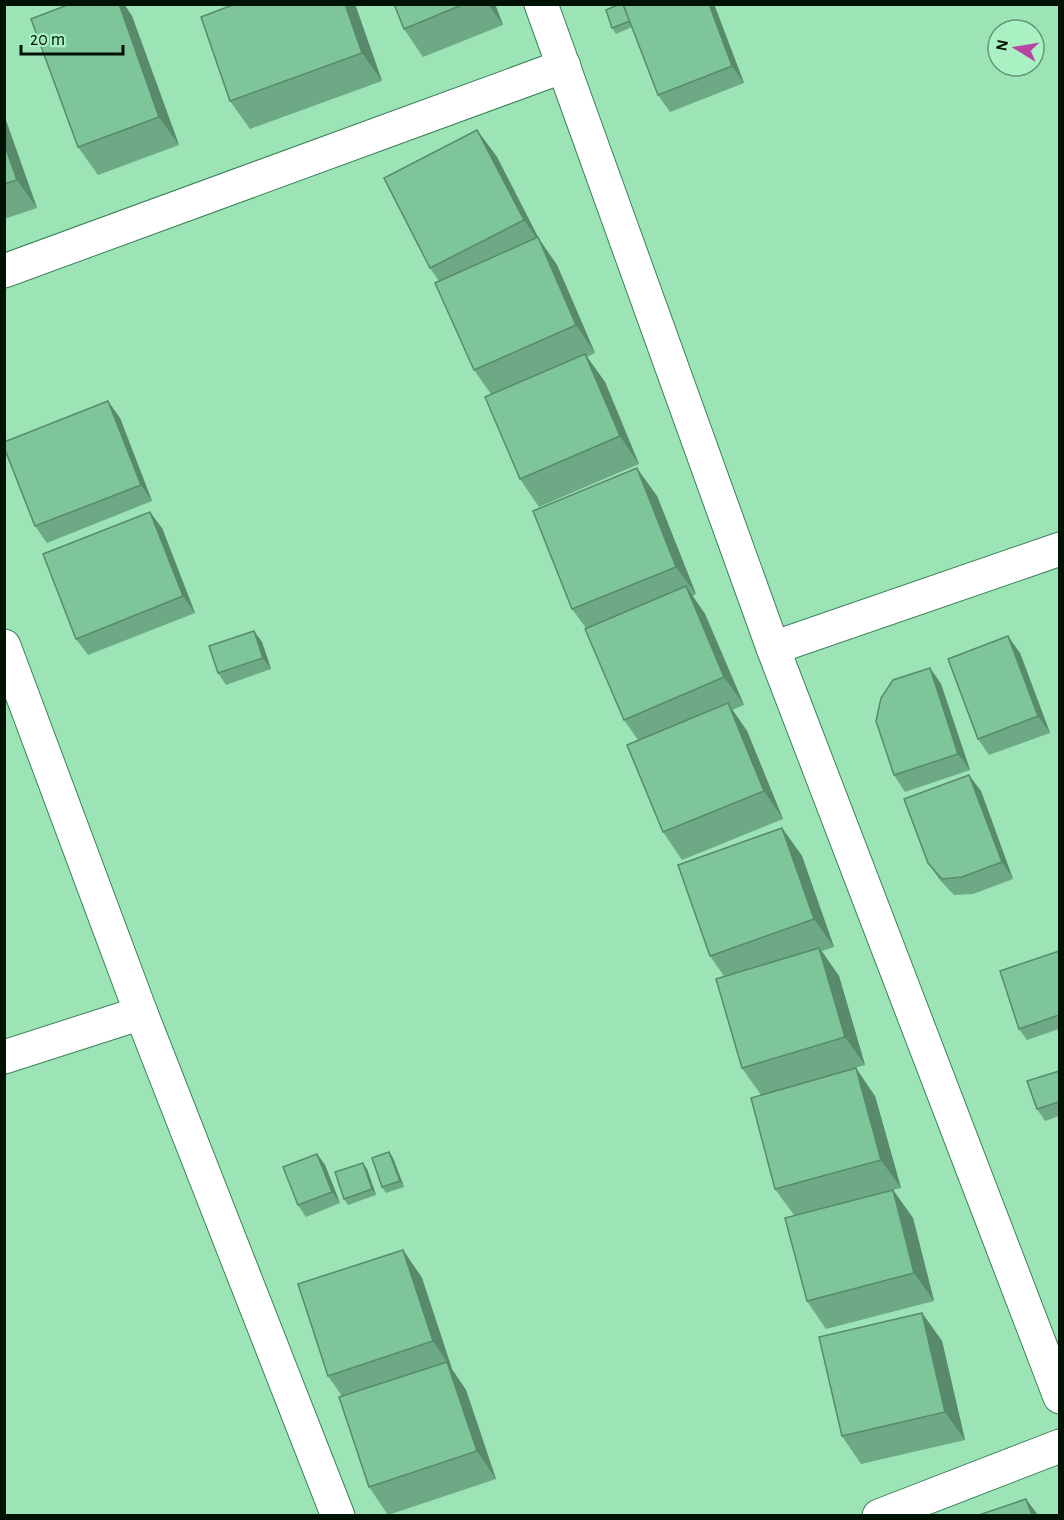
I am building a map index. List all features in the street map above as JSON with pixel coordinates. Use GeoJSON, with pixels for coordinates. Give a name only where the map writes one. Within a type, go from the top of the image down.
{"type":"FeatureCollection","features":[{"type":"Feature","properties":{"kind":"street"},"geometry":{"type":"LineString","coordinates":[[541,4],[773,648],[1059,1396]]}},
{"type":"Feature","properties":{"kind":"street"},"geometry":{"type":"LineString","coordinates":[[4,271],[564,66]]}},
{"type":"Feature","properties":{"kind":"street"},"geometry":{"type":"LineString","coordinates":[[773,648],[1059,549]]}},
{"type":"Feature","properties":{"kind":"street"},"geometry":{"type":"LineString","coordinates":[[4,646],[141,1013],[338,1515]]}},
{"type":"Feature","properties":{"kind":"street"},"geometry":{"type":"LineString","coordinates":[[4,1057],[141,1013]]}},
{"type":"Feature","properties":{"kind":"street"},"geometry":{"type":"LineString","coordinates":[[879,1515],[1059,1446]]}},
{"type":"Feature","properties":{"kind":"building"},"geometry":{"type":"Polygon","coordinates":[[[70,4],[119,4],[159,117],[78,147],[31,19],[70,4]]]}},
{"type":"Feature","properties":{"kind":"building"},"geometry":{"type":"Polygon","coordinates":[[[235,4],[345,4],[362,53],[230,101],[201,17],[235,4]]]}},
{"type":"Feature","properties":{"kind":"building"},"geometry":{"type":"Polygon","coordinates":[[[394,4],[464,4],[404,29],[394,4]]]}},
{"type":"Feature","properties":{"kind":"building"},"geometry":{"type":"Polygon","coordinates":[[[623,4],[630,21],[612,28],[606,10],[623,4]]]}},
{"type":"Feature","properties":{"kind":"building"},"geometry":{"type":"Polygon","coordinates":[[[623,4],[709,4],[732,66],[658,95],[623,4]]]}},
{"type":"Feature","properties":{"kind":"building"},"geometry":{"type":"Polygon","coordinates":[[[477,130],[524,220],[430,268],[384,178],[477,130]]]}},
{"type":"Feature","properties":{"kind":"building"},"geometry":{"type":"Polygon","coordinates":[[[4,143],[17,180],[4,184],[4,143]]]}},
{"type":"Feature","properties":{"kind":"building"},"geometry":{"type":"Polygon","coordinates":[[[538,237],[576,325],[474,370],[435,283],[538,237]]]}},
{"type":"Feature","properties":{"kind":"building"},"geometry":{"type":"Polygon","coordinates":[[[585,354],[620,436],[520,479],[485,397],[585,354]]]}},
{"type":"Feature","properties":{"kind":"building"},"geometry":{"type":"Polygon","coordinates":[[[108,401],[141,485],[35,526],[4,442],[108,401]]]}},
{"type":"Feature","properties":{"kind":"building"},"geometry":{"type":"Polygon","coordinates":[[[637,468],[676,567],[572,609],[533,511],[637,468]]]}},
{"type":"Feature","properties":{"kind":"building"},"geometry":{"type":"Polygon","coordinates":[[[150,512],[183,596],[76,639],[43,554],[150,512]]]}},
{"type":"Feature","properties":{"kind":"building"},"geometry":{"type":"Polygon","coordinates":[[[686,586],[724,677],[624,720],[585,629],[686,586]]]}},
{"type":"Feature","properties":{"kind":"building"},"geometry":{"type":"Polygon","coordinates":[[[254,631],[263,658],[218,673],[209,646],[254,631]]]}},
{"type":"Feature","properties":{"kind":"building"},"geometry":{"type":"Polygon","coordinates":[[[1008,636],[1038,716],[978,739],[948,659],[1008,636]]]}},
{"type":"Feature","properties":{"kind":"building"},"geometry":{"type":"Polygon","coordinates":[[[930,668],[958,754],[894,775],[876,721],[881,698],[893,680],[930,668]]]}},
{"type":"Feature","properties":{"kind":"building"},"geometry":{"type":"Polygon","coordinates":[[[728,703],[764,791],[663,832],[627,745],[728,703]]]}},
{"type":"Feature","properties":{"kind":"building"},"geometry":{"type":"Polygon","coordinates":[[[969,775],[1002,862],[962,877],[942,879],[928,863],[904,799],[969,775]]]}},
{"type":"Feature","properties":{"kind":"building"},"geometry":{"type":"Polygon","coordinates":[[[782,828],[814,919],[710,956],[678,865],[782,828]]]}},
{"type":"Feature","properties":{"kind":"building"},"geometry":{"type":"Polygon","coordinates":[[[819,948],[845,1037],[742,1068],[716,979],[819,948]]]}},
{"type":"Feature","properties":{"kind":"building"},"geometry":{"type":"Polygon","coordinates":[[[1059,951],[1059,1015],[1019,1029],[1000,971],[1059,951]]]}},
{"type":"Feature","properties":{"kind":"building"},"geometry":{"type":"Polygon","coordinates":[[[856,1068],[881,1160],[775,1189],[751,1098],[856,1068]]]}},
{"type":"Feature","properties":{"kind":"building"},"geometry":{"type":"Polygon","coordinates":[[[1059,1071],[1059,1102],[1037,1109],[1027,1081],[1059,1071]]]}},
{"type":"Feature","properties":{"kind":"building"},"geometry":{"type":"Polygon","coordinates":[[[389,1152],[400,1181],[382,1187],[372,1158],[389,1152]]]}},
{"type":"Feature","properties":{"kind":"building"},"geometry":{"type":"Polygon","coordinates":[[[317,1154],[332,1192],[298,1205],[283,1167],[317,1154]]]}},
{"type":"Feature","properties":{"kind":"building"},"geometry":{"type":"Polygon","coordinates":[[[363,1163],[372,1189],[344,1199],[335,1172],[363,1163]]]}},
{"type":"Feature","properties":{"kind":"building"},"geometry":{"type":"Polygon","coordinates":[[[893,1190],[914,1273],[807,1301],[785,1218],[893,1190]]]}},
{"type":"Feature","properties":{"kind":"building"},"geometry":{"type":"Polygon","coordinates":[[[403,1250],[433,1341],[328,1376],[298,1284],[403,1250]]]}},
{"type":"Feature","properties":{"kind":"building"},"geometry":{"type":"Polygon","coordinates":[[[922,1313],[945,1412],[842,1436],[819,1337],[922,1313]]]}},
{"type":"Feature","properties":{"kind":"building"},"geometry":{"type":"Polygon","coordinates":[[[447,1362],[477,1451],[369,1487],[339,1397],[447,1362]]]}},
{"type":"Feature","properties":{"kind":"building"},"geometry":{"type":"Polygon","coordinates":[[[1026,1499],[1032,1515],[979,1515],[1026,1499]]]}}]}
